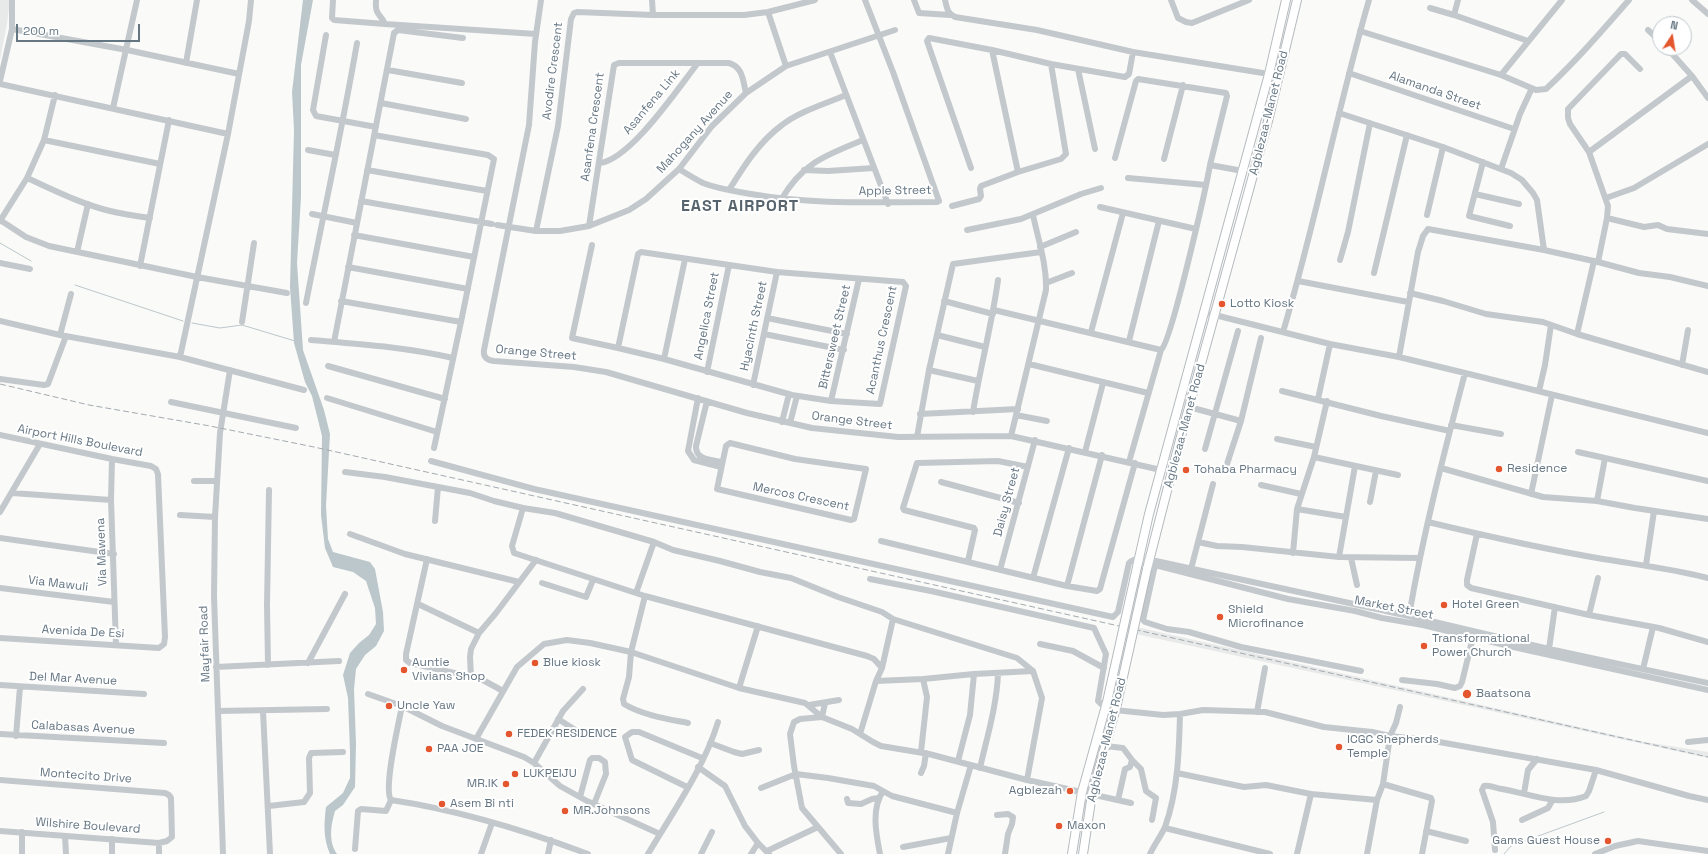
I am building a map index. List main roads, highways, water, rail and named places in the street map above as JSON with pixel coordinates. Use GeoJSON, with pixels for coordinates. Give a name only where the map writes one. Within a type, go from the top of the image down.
{"type":"FeatureCollection","features":[{"type":"Feature","properties":{"kind":"main road","name":"Agblezaa-Manet Road"},"geometry":{"type":"LineString","coordinates":[[1072,854],[1082,792],[1106,704],[1161,470],[1269,74],[1286,0]]}},
{"type":"Feature","properties":{"kind":"main road","name":"Agblezaa-Manet Road"},"geometry":{"type":"LineString","coordinates":[[1083,854],[1092,794],[1116,707],[1150,565],[1214,315],[1268,121],[1297,0]]}},
{"type":"Feature","properties":{"kind":"waterway"},"geometry":{"type":"LineString","coordinates":[[0,243],[31,261]]}},
{"type":"Feature","properties":{"kind":"waterway"},"geometry":{"type":"LineString","coordinates":[[75,285],[183,321]]}},
{"type":"Feature","properties":{"kind":"waterway"},"geometry":{"type":"LineString","coordinates":[[192,323],[220,328],[242,325],[295,341]]}},
{"type":"Feature","properties":{"kind":"waterway"},"geometry":{"type":"LineString","coordinates":[[1504,854],[1511,846],[1604,812]]}},
{"type":"Feature","properties":{"kind":"railway"},"geometry":{"type":"LineString","coordinates":[[0,384],[89,405],[210,426],[314,447],[1708,757]]}},
{"type":"Feature","properties":{"kind":"place","name":"Lotto Kiosk"},"geometry":{"type":"Point","coordinates":[1222,304]}},
{"type":"Feature","properties":{"kind":"place","name":"Residence"},"geometry":{"type":"Point","coordinates":[1499,469]}},
{"type":"Feature","properties":{"kind":"place","name":"Tohaba Pharmacy"},"geometry":{"type":"Point","coordinates":[1186,470]}},
{"type":"Feature","properties":{"kind":"place","name":"Hotel Green"},"geometry":{"type":"Point","coordinates":[1444,605]}},
{"type":"Feature","properties":{"kind":"place","name":"Shield Microfinance"},"geometry":{"type":"Point","coordinates":[1220,617]}},
{"type":"Feature","properties":{"kind":"place","name":"Transformational Power Church"},"geometry":{"type":"Point","coordinates":[1424,646]}},
{"type":"Feature","properties":{"kind":"place","name":"Blue kiosk"},"geometry":{"type":"Point","coordinates":[535,663]}},
{"type":"Feature","properties":{"kind":"place","name":"Auntie Vivians Shop"},"geometry":{"type":"Point","coordinates":[404,670]}},
{"type":"Feature","properties":{"kind":"place","name":"Baatsona"},"geometry":{"type":"Point","coordinates":[1467,694]}},
{"type":"Feature","properties":{"kind":"place","name":"Uncle Yaw"},"geometry":{"type":"Point","coordinates":[389,706]}},
{"type":"Feature","properties":{"kind":"place","name":"FEDEK RESIDENCE"},"geometry":{"type":"Point","coordinates":[509,734]}},
{"type":"Feature","properties":{"kind":"place","name":"ICGC Shepherds Temple"},"geometry":{"type":"Point","coordinates":[1339,747]}},
{"type":"Feature","properties":{"kind":"place","name":"PAA JOE"},"geometry":{"type":"Point","coordinates":[429,749]}},
{"type":"Feature","properties":{"kind":"place","name":"LUKPEIJU"},"geometry":{"type":"Point","coordinates":[515,774]}},
{"type":"Feature","properties":{"kind":"place","name":"MR.IK"},"geometry":{"type":"Point","coordinates":[506,784]}},
{"type":"Feature","properties":{"kind":"place","name":"Agblezah"},"geometry":{"type":"Point","coordinates":[1070,791]}},
{"type":"Feature","properties":{"kind":"place","name":"Asem Bi nti"},"geometry":{"type":"Point","coordinates":[442,804]}},
{"type":"Feature","properties":{"kind":"place","name":"MR.Johnsons"},"geometry":{"type":"Point","coordinates":[565,811]}},
{"type":"Feature","properties":{"kind":"place","name":"Maxon"},"geometry":{"type":"Point","coordinates":[1059,826]}},
{"type":"Feature","properties":{"kind":"place","name":"Gams Guest House"},"geometry":{"type":"Point","coordinates":[1608,841]}},
{"type":"Feature","properties":{"kind":"district","name":"EAST AIRPORT"},"geometry":{"type":"Point","coordinates":[740,207]}}]}
